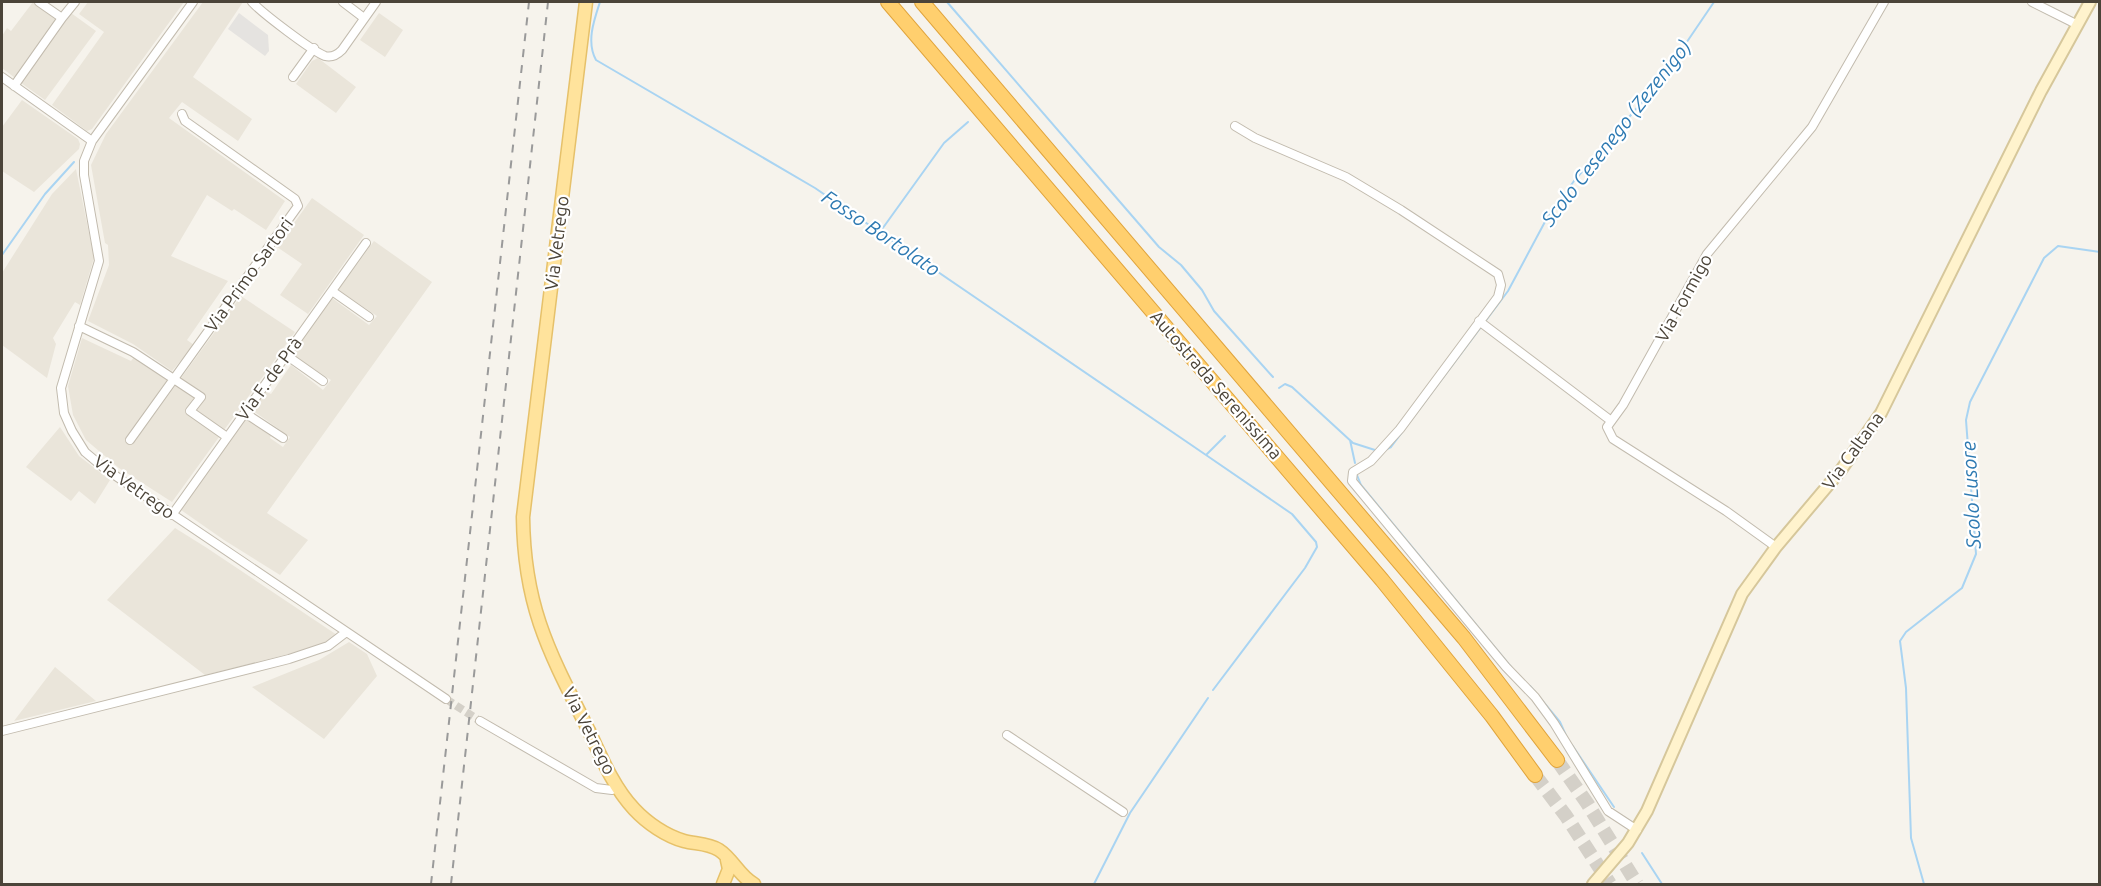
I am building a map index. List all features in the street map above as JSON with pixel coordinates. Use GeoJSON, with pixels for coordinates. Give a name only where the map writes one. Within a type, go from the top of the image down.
{"type":"FeatureCollection","features":[{"type":"Feature","properties":{"kind":"highway","name":"Autostrada Serenissima"},"geometry":{"type":"LineString","coordinates":[[888,2],[1374,572],[1492,716],[1535,775]]}},
{"type":"Feature","properties":{"kind":"highway","name":"Autostrada Serenissima"},"geometry":{"type":"LineString","coordinates":[[922,2],[1464,638],[1557,760]]}},
{"type":"Feature","properties":{"kind":"main road","name":"Via Vetrego"},"geometry":{"type":"LineString","coordinates":[[586,2],[523,517],[527,581],[545,644],[618,788],[635,810],[656,827],[676,838],[715,848],[738,873],[753,885]]}},
{"type":"Feature","properties":{"kind":"main road","name":"Via Caltana"},"geometry":{"type":"LineString","coordinates":[[1593,885],[1637,830],[1729,621],[1747,586],[1776,547],[1841,470],[1881,412],[2076,24],[2090,2]]}},
{"type":"Feature","properties":{"kind":"main road"},"geometry":{"type":"LineString","coordinates":[[723,885],[729,869],[727,859]]}},
{"type":"Feature","properties":{"kind":"main road","name":"Via Vetrego"},"geometry":{"type":"LineString","coordinates":[[730,885],[744,882],[753,885]]}},
{"type":"Feature","properties":{"kind":"street"},"geometry":{"type":"LineString","coordinates":[[39,2],[62,18]]}},
{"type":"Feature","properties":{"kind":"street"},"geometry":{"type":"LineString","coordinates":[[14,86],[75,2]]}},
{"type":"Feature","properties":{"kind":"street","name":"Via Vetrego"},"geometry":{"type":"LineString","coordinates":[[193,2],[92,141],[84,161],[84,175],[99,261],[61,388],[67,421],[91,458],[345,633],[446,699]]}},
{"type":"Feature","properties":{"kind":"street"},"geometry":{"type":"LineString","coordinates":[[252,2],[326,56],[337,56],[376,2]]}},
{"type":"Feature","properties":{"kind":"street"},"geometry":{"type":"LineString","coordinates":[[343,2],[364,18]]}},
{"type":"Feature","properties":{"kind":"street","name":"Via Formigo"},"geometry":{"type":"LineString","coordinates":[[1610,420],[1623,405],[1707,254],[1812,127],[1884,2]]}},
{"type":"Feature","properties":{"kind":"street"},"geometry":{"type":"LineString","coordinates":[[2032,2],[2076,24]]}},
{"type":"Feature","properties":{"kind":"street"},"geometry":{"type":"LineString","coordinates":[[292,78],[314,48]]}},
{"type":"Feature","properties":{"kind":"street"},"geometry":{"type":"LineString","coordinates":[[2,77],[92,141]]}},
{"type":"Feature","properties":{"kind":"street","name":"Via Primo Sartori"},"geometry":{"type":"LineString","coordinates":[[130,440],[298,206],[295,199],[185,121],[182,114]]}},
{"type":"Feature","properties":{"kind":"street"},"geometry":{"type":"LineString","coordinates":[[1235,126],[1346,177],[1492,269],[1501,280],[1501,289],[1483,324],[1400,429],[1378,452],[1351,474],[1354,486],[1506,667],[1535,696],[1608,810],[1637,830]]}},
{"type":"Feature","properties":{"kind":"street","name":"Via F. de Prà"},"geometry":{"type":"LineString","coordinates":[[172,515],[366,243]]}},
{"type":"Feature","properties":{"kind":"street"},"geometry":{"type":"LineString","coordinates":[[332,291],[369,317]]}},
{"type":"Feature","properties":{"kind":"street"},"geometry":{"type":"LineString","coordinates":[[1483,324],[1610,420],[1607,427],[1613,439],[1725,511],[1776,547]]}},
{"type":"Feature","properties":{"kind":"street"},"geometry":{"type":"LineString","coordinates":[[79,326],[133,352],[201,397],[190,411],[227,437]]}},
{"type":"Feature","properties":{"kind":"street"},"geometry":{"type":"LineString","coordinates":[[286,355],[323,381]]}},
{"type":"Feature","properties":{"kind":"street"},"geometry":{"type":"LineString","coordinates":[[245,412],[283,438]]}},
{"type":"Feature","properties":{"kind":"street"},"geometry":{"type":"LineString","coordinates":[[2,731],[289,659],[328,646],[345,633]]}},
{"type":"Feature","properties":{"kind":"street","name":"Via Vetrego"},"geometry":{"type":"LineString","coordinates":[[480,721],[596,788],[612,790],[618,788]]}},
{"type":"Feature","properties":{"kind":"street"},"geometry":{"type":"LineString","coordinates":[[1007,735],[1123,812]]}},
{"type":"Feature","properties":{"kind":"shaded area"},"geometry":{"type":"Polygon","coordinates":[[[33,2],[57,19],[15,78],[2,68],[2,36],[7,28],[11,31],[33,2]]]}},
{"type":"Feature","properties":{"kind":"shaded area"},"geometry":{"type":"Polygon","coordinates":[[[88,2],[184,2],[92,129],[87,131],[52,105],[104,32],[79,14],[88,2]]]}},
{"type":"Feature","properties":{"kind":"shaded area"},"geometry":{"type":"Polygon","coordinates":[[[203,2],[243,2],[193,77],[252,119],[238,141],[182,102],[169,118],[285,201],[266,230],[207,195],[171,256],[228,281],[187,340],[194,345],[172,371],[133,344],[88,321],[109,265],[108,245],[105,243],[91,165],[106,134],[203,2]]]}},
{"type":"Feature","properties":{"kind":"shaded area"},"geometry":{"type":"Polygon","coordinates":[[[71,13],[96,31],[45,100],[21,83],[71,13]]]}},
{"type":"Feature","properties":{"kind":"shaded area"},"geometry":{"type":"Polygon","coordinates":[[[239,13],[268,35],[269,51],[265,56],[228,29],[239,13]]]}},
{"type":"Feature","properties":{"kind":"shaded area"},"geometry":{"type":"Polygon","coordinates":[[[379,13],[403,30],[385,57],[360,40],[379,13]]]}},
{"type":"Feature","properties":{"kind":"shaded area"},"geometry":{"type":"Polygon","coordinates":[[[318,58],[356,87],[336,113],[296,84],[312,61],[318,58]]]}},
{"type":"Feature","properties":{"kind":"shaded area"},"geometry":{"type":"Polygon","coordinates":[[[22,100],[78,139],[80,144],[79,149],[34,192],[2,171],[2,127],[22,100]]]}},
{"type":"Feature","properties":{"kind":"shaded area"},"geometry":{"type":"Polygon","coordinates":[[[76,169],[94,258],[80,305],[75,302],[53,338],[56,344],[47,378],[2,345],[2,273],[52,194],[76,169]]]}},
{"type":"Feature","properties":{"kind":"shaded area"},"geometry":{"type":"Polygon","coordinates":[[[312,198],[364,235],[308,314],[280,295],[302,264],[277,247],[312,198]]]}},
{"type":"Feature","properties":{"kind":"shaded area"},"geometry":{"type":"Polygon","coordinates":[[[374,241],[432,282],[267,513],[308,540],[280,575],[181,510],[244,420],[248,419],[283,447],[290,437],[252,410],[265,391],[271,394],[291,365],[323,390],[331,380],[294,356],[294,351],[332,298],[369,325],[377,316],[338,290],[374,241]]]}},
{"type":"Feature","properties":{"kind":"shaded area"},"geometry":{"type":"Polygon","coordinates":[[[241,296],[295,332],[172,502],[119,468],[86,440],[73,415],[68,386],[82,338],[131,361],[134,357],[167,380],[125,440],[132,445],[241,296]]]}},
{"type":"Feature","properties":{"kind":"shaded area"},"geometry":{"type":"Polygon","coordinates":[[[60,427],[79,456],[110,480],[95,504],[79,491],[71,501],[26,467],[60,427]]]}},
{"type":"Feature","properties":{"kind":"shaded area"},"geometry":{"type":"Polygon","coordinates":[[[175,528],[337,635],[320,646],[205,675],[107,600],[175,528]]]}},
{"type":"Feature","properties":{"kind":"shaded area"},"geometry":{"type":"Polygon","coordinates":[[[349,642],[367,654],[377,676],[324,739],[252,687],[319,660],[349,642]]]}},
{"type":"Feature","properties":{"kind":"shaded area"},"geometry":{"type":"Polygon","coordinates":[[[55,667],[96,701],[14,721],[55,667]]]}},
{"type":"Feature","properties":{"kind":"waterway","name":"Fosso Bortolato"},"geometry":{"type":"LineString","coordinates":[[600,2],[591,38],[596,60],[815,188],[1206,455]]}},
{"type":"Feature","properties":{"kind":"waterway","name":"Fosso Bortolato"},"geometry":{"type":"LineString","coordinates":[[947,2],[1159,247],[1181,265],[1202,290],[1214,311],[1273,377]]}},
{"type":"Feature","properties":{"kind":"waterway","name":"Scolo Cesenego (Zezenigo)"},"geometry":{"type":"LineString","coordinates":[[1383,451],[1391,447],[1508,291],[1547,218],[1574,181],[1661,80],[1714,2]]}},
{"type":"Feature","properties":{"kind":"waterway"},"geometry":{"type":"LineString","coordinates":[[880,232],[944,143],[968,122]]}},
{"type":"Feature","properties":{"kind":"waterway"},"geometry":{"type":"LineString","coordinates":[[2,255],[45,194],[74,162]]}},
{"type":"Feature","properties":{"kind":"waterway","name":"Scolo Lusore"},"geometry":{"type":"LineString","coordinates":[[1924,884],[1911,838],[1906,688],[1900,641],[1906,632],[1962,588],[1976,554],[1966,420],[1970,402],[2044,258],[2058,246],[2100,252]]}},
{"type":"Feature","properties":{"kind":"waterway","name":"Scolo Cesenego (Zezenigo)"},"geometry":{"type":"LineString","coordinates":[[1279,388],[1285,384],[1292,387],[1353,443],[1378,451]]}},
{"type":"Feature","properties":{"kind":"waterway","name":"Scolo Cesenego (Zezenigo)"},"geometry":{"type":"LineString","coordinates":[[1213,690],[1305,568],[1317,547],[1316,542],[1292,514],[1206,455],[1225,436]]}},
{"type":"Feature","properties":{"kind":"waterway"},"geometry":{"type":"LineString","coordinates":[[1350,440],[1355,463]]}},
{"type":"Feature","properties":{"kind":"waterway"},"geometry":{"type":"LineString","coordinates":[[1357,475],[1361,485],[1511,667]]}},
{"type":"Feature","properties":{"kind":"waterway"},"geometry":{"type":"LineString","coordinates":[[1530,686],[1560,722],[1568,740]]}},
{"type":"Feature","properties":{"kind":"waterway","name":"Scolo Cesenego (Zezenigo)"},"geometry":{"type":"LineString","coordinates":[[1094,884],[1130,813],[1208,698]]}},
{"type":"Feature","properties":{"kind":"waterway"},"geometry":{"type":"LineString","coordinates":[[1572,745],[1614,807]]}},
{"type":"Feature","properties":{"kind":"waterway"},"geometry":{"type":"LineString","coordinates":[[1642,853],[1662,884]]}},
{"type":"Feature","properties":{"kind":"tunnel"},"geometry":{"type":"LineString","coordinates":[[446,699],[480,721]]}},
{"type":"Feature","properties":{"kind":"tunnel"},"geometry":{"type":"LineString","coordinates":[[1557,760],[1587,803],[1637,884]]}},
{"type":"Feature","properties":{"kind":"tunnel"},"geometry":{"type":"LineString","coordinates":[[1535,775],[1566,816],[1610,884]]}},
{"type":"Feature","properties":{"kind":"railway"},"geometry":{"type":"LineString","coordinates":[[431,884],[529,2]]}},
{"type":"Feature","properties":{"kind":"railway"},"geometry":{"type":"LineString","coordinates":[[451,884],[548,2]]}}]}
